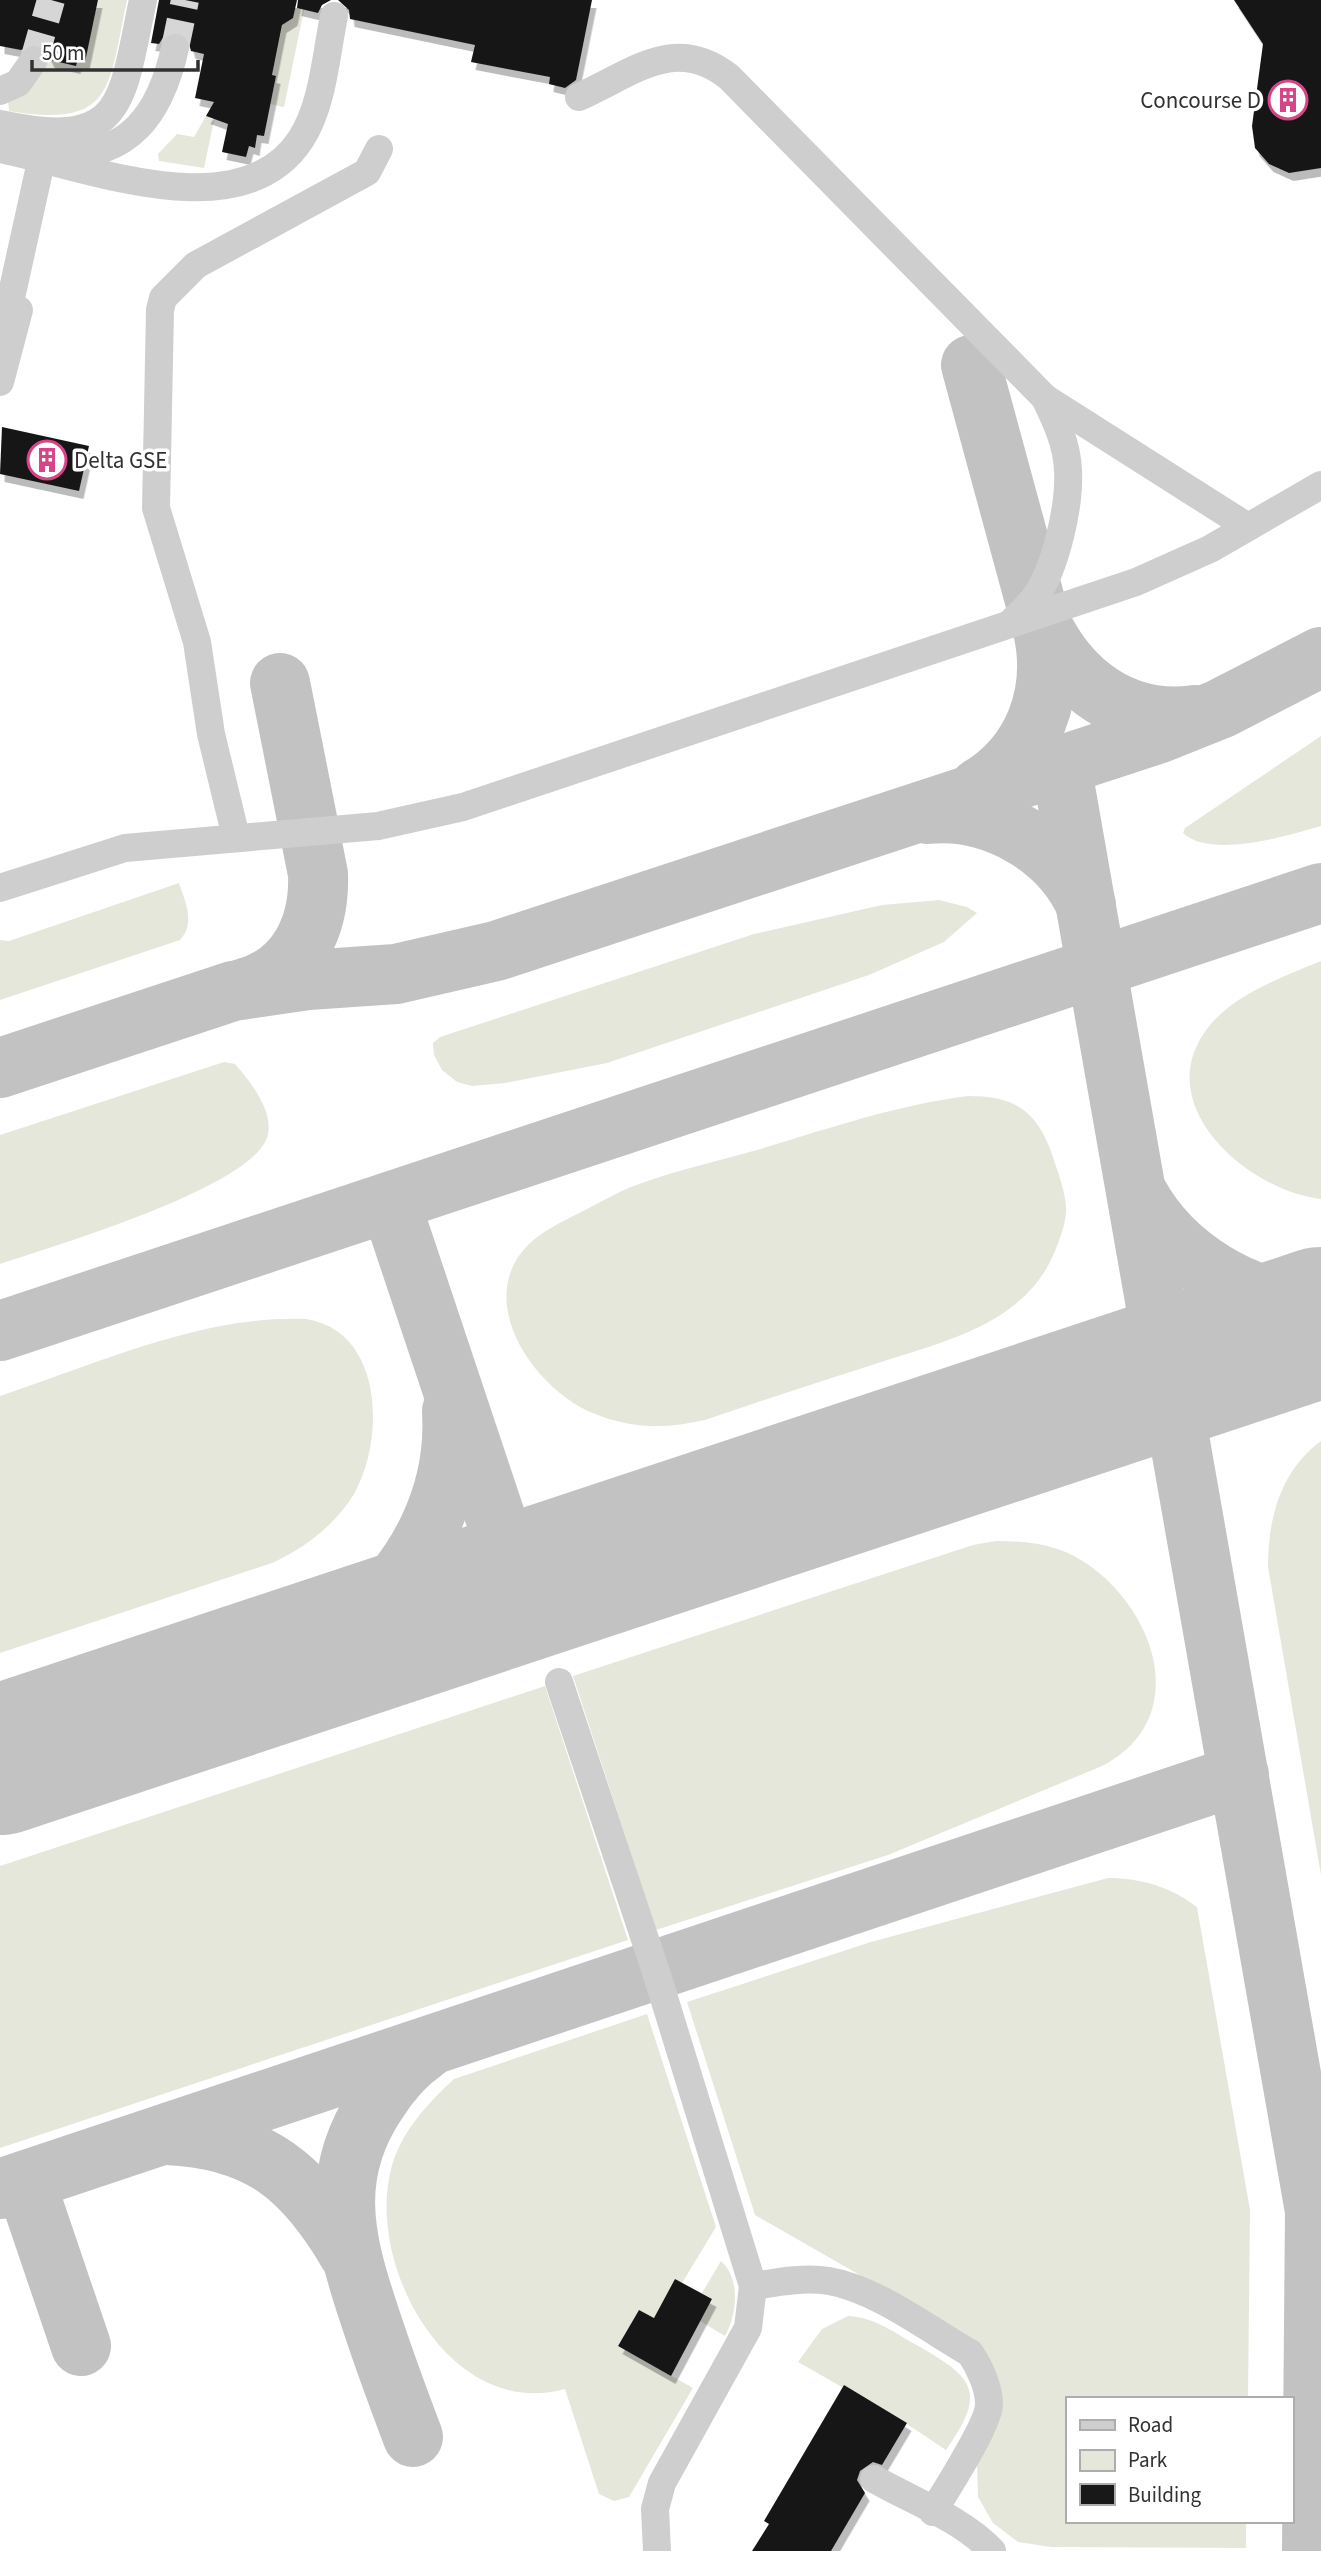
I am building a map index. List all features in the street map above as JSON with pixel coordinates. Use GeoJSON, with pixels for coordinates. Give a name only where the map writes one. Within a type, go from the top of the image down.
{"type":"FeatureCollection","features":[{"type":"Feature","properties":{"kind":"street"},"geometry":{"type":"LineString","coordinates":[[44,145],[103,119],[117,102],[126,79],[143,0]]}},
{"type":"Feature","properties":{"kind":"street"},"geometry":{"type":"LineString","coordinates":[[0,124],[44,145],[75,170],[184,187],[223,187],[256,176],[290,152],[307,129],[316,102],[334,16]]}},
{"type":"Feature","properties":{"kind":"street"},"geometry":{"type":"LineString","coordinates":[[0,149],[44,145],[90,153],[134,131],[162,96],[175,48]]}},
{"type":"Feature","properties":{"kind":"street"},"geometry":{"type":"LineString","coordinates":[[579,97],[668,58],[693,57],[709,62],[729,78],[1045,398],[1248,527]]}},
{"type":"Feature","properties":{"kind":"street"},"geometry":{"type":"LineString","coordinates":[[0,91],[18,83],[34,60]]}},
{"type":"Feature","properties":{"kind":"street"},"geometry":{"type":"LineString","coordinates":[[0,330],[6,316],[44,145]]}},
{"type":"Feature","properties":{"kind":"street"},"geometry":{"type":"LineString","coordinates":[[236,837],[211,734],[197,642],[156,508],[160,310],[163,298],[196,265],[368,172],[379,149]]}},
{"type":"Feature","properties":{"kind":"street"},"geometry":{"type":"LineString","coordinates":[[0,382],[26,281],[23,242]]}},
{"type":"Feature","properties":{"kind":"street"},"geometry":{"type":"LineString","coordinates":[[1007,627],[1036,596],[1049,571],[1067,493],[1068,468],[1063,440],[1045,398]]}},
{"type":"Feature","properties":{"kind":"street"},"geometry":{"type":"LineString","coordinates":[[0,888],[125,848],[378,826],[463,807],[1136,582],[1248,527],[1321,485]]}},
{"type":"Feature","properties":{"kind":"street"},"geometry":{"type":"LineString","coordinates":[[559,1682],[656,1972],[753,2286],[748,2328],[662,2483],[655,2509],[657,2551]]}},
{"type":"Feature","properties":{"kind":"street"},"geometry":{"type":"LineString","coordinates":[[753,2286],[784,2281],[828,2281],[861,2290],[970,2353],[977,2363],[989,2405],[977,2434],[933,2512]]}},
{"type":"Feature","properties":{"kind":"street"},"geometry":{"type":"LineString","coordinates":[[874,2479],[983,2540],[992,2551]]}},
{"type":"Feature","properties":{"kind":"green space"},"geometry":{"type":"Polygon","coordinates":[[[98,0],[127,0],[115,58],[109,79],[100,96],[87,107],[69,113],[43,115],[9,111],[8,100],[32,86],[47,56],[48,60],[75,65],[79,61],[88,43],[95,16],[91,12],[96,13],[98,0]]]}},
{"type":"Feature","properties":{"kind":"green space"},"geometry":{"type":"Polygon","coordinates":[[[295,8],[304,10],[284,107],[270,104],[276,77],[272,75],[284,18],[295,8]]]}},
{"type":"Feature","properties":{"kind":"green space"},"geometry":{"type":"Polygon","coordinates":[[[206,116],[214,120],[204,168],[159,161],[158,154],[177,134],[194,137],[206,116]]]}},
{"type":"Feature","properties":{"kind":"green space"},"geometry":{"type":"Polygon","coordinates":[[[1321,736],[1321,826],[1270,839],[1230,845],[1196,841],[1183,833],[1185,828],[1321,736]]]}},
{"type":"Feature","properties":{"kind":"green space"},"geometry":{"type":"Polygon","coordinates":[[[179,883],[188,919],[185,933],[180,940],[0,1000],[0,940],[9,941],[179,883]]]}},
{"type":"Feature","properties":{"kind":"green space"},"geometry":{"type":"Polygon","coordinates":[[[939,900],[967,907],[977,913],[944,942],[869,975],[607,1063],[505,1083],[472,1086],[457,1082],[442,1070],[434,1055],[433,1043],[440,1037],[754,934],[882,905],[939,900]]]}},
{"type":"Feature","properties":{"kind":"green space"},"geometry":{"type":"Polygon","coordinates":[[[1321,961],[1321,1199],[1293,1193],[1264,1180],[1238,1162],[1215,1140],[1198,1114],[1190,1086],[1192,1058],[1207,1029],[1218,1017],[1244,996],[1321,961]]]}},
{"type":"Feature","properties":{"kind":"green space"},"geometry":{"type":"Polygon","coordinates":[[[224,1062],[235,1064],[264,1106],[269,1125],[268,1134],[256,1154],[229,1174],[192,1194],[104,1229],[0,1264],[0,1135],[224,1062]]]}},
{"type":"Feature","properties":{"kind":"green space"},"geometry":{"type":"Polygon","coordinates":[[[968,1096],[1010,1102],[1030,1116],[1046,1139],[1066,1205],[1061,1234],[1041,1276],[1023,1297],[978,1328],[952,1339],[705,1420],[663,1426],[623,1423],[595,1414],[573,1402],[552,1386],[533,1365],[518,1342],[509,1317],[507,1292],[512,1268],[528,1245],[558,1224],[623,1190],[668,1174],[888,1112],[968,1096]]]}},
{"type":"Feature","properties":{"kind":"green space"},"geometry":{"type":"Polygon","coordinates":[[[306,1319],[332,1328],[351,1344],[364,1365],[371,1391],[371,1446],[354,1494],[338,1516],[307,1543],[272,1563],[0,1653],[0,1396],[189,1333],[267,1320],[306,1319]]]}},
{"type":"Feature","properties":{"kind":"green space"},"geometry":{"type":"Polygon","coordinates":[[[1321,1441],[1321,1875],[1268,1567],[1271,1531],[1279,1497],[1295,1467],[1321,1441]]]}},
{"type":"Feature","properties":{"kind":"green space"},"geometry":{"type":"Polygon","coordinates":[[[996,1541],[1036,1544],[1074,1556],[1101,1575],[1124,1599],[1142,1627],[1153,1658],[1156,1688],[1149,1718],[1132,1744],[1102,1766],[888,1855],[656,1930],[573,1676],[973,1545],[996,1541]]]}},
{"type":"Feature","properties":{"kind":"green space"},"geometry":{"type":"Polygon","coordinates":[[[545,1686],[628,1940],[0,2148],[0,1866],[545,1686]]]}},
{"type":"Feature","properties":{"kind":"green space"},"geometry":{"type":"Polygon","coordinates":[[[1108,1878],[1155,1885],[1177,1894],[1197,1907],[1250,2210],[1248,2397],[1066,2397],[1066,2523],[1246,2523],[1246,2548],[1051,2547],[1018,2542],[993,2523],[978,2497],[977,2465],[996,2424],[968,2337],[755,2215],[687,2002],[871,1942],[1108,1878]]]}},
{"type":"Feature","properties":{"kind":"green space"},"geometry":{"type":"Polygon","coordinates":[[[647,2014],[716,2227],[682,2283],[654,2318],[639,2310],[618,2346],[693,2388],[629,2497],[614,2501],[599,2494],[565,2389],[525,2393],[488,2383],[456,2362],[429,2332],[408,2296],[393,2257],[387,2217],[389,2179],[405,2136],[432,2101],[454,2079],[647,2014]]]}},
{"type":"Feature","properties":{"kind":"green space"},"geometry":{"type":"Polygon","coordinates":[[[721,2261],[732,2277],[735,2297],[732,2318],[725,2336],[700,2321],[712,2299],[702,2293],[721,2261]]]}},
{"type":"Feature","properties":{"kind":"green space"},"geometry":{"type":"Polygon","coordinates":[[[848,2316],[866,2319],[890,2329],[961,2375],[968,2386],[968,2412],[946,2450],[907,2424],[798,2362],[822,2329],[848,2316]]]}},
{"type":"Feature","properties":{"kind":"building"},"geometry":{"type":"Polygon","coordinates":[[[0,0],[98,0],[85,62],[77,62],[76,66],[50,60],[44,47],[36,44],[21,50],[0,46],[0,0]]]}},
{"type":"Feature","properties":{"kind":"building"},"geometry":{"type":"Polygon","coordinates":[[[159,0],[297,0],[293,18],[282,25],[272,75],[276,76],[264,136],[257,135],[255,148],[249,146],[246,157],[222,152],[228,124],[206,116],[214,102],[195,98],[204,54],[191,51],[187,37],[179,32],[164,36],[159,44],[151,43],[159,0]]]}},
{"type":"Feature","properties":{"kind":"building"},"geometry":{"type":"Polygon","coordinates":[[[298,0],[331,0],[322,5],[318,13],[297,8],[298,0]]]}},
{"type":"Feature","properties":{"kind":"building"},"geometry":{"type":"Polygon","coordinates":[[[338,0],[592,0],[576,80],[565,88],[549,84],[550,77],[471,62],[475,45],[350,19],[349,10],[338,0]]]}},
{"type":"Feature","properties":{"kind":"building","name":"Concourse D"},"geometry":{"type":"Polygon","coordinates":[[[1234,0],[1321,0],[1321,168],[1289,173],[1269,164],[1255,148],[1252,126],[1263,44],[1234,0]]]}},
{"type":"Feature","properties":{"kind":"building","name":"Delta GSE"},"geometry":{"type":"Polygon","coordinates":[[[2,427],[89,446],[79,491],[0,474],[2,427]]]}},
{"type":"Feature","properties":{"kind":"building"},"geometry":{"type":"Polygon","coordinates":[[[675,2279],[712,2299],[671,2376],[618,2346],[639,2310],[654,2318],[675,2279]]]}},
{"type":"Feature","properties":{"kind":"building"},"geometry":{"type":"Polygon","coordinates":[[[844,2385],[907,2423],[882,2465],[873,2462],[860,2471],[857,2480],[865,2493],[831,2551],[752,2551],[769,2524],[764,2521],[844,2385]]]}},
{"type":"Feature","properties":{"kind":"taxiway"},"geometry":{"type":"LineString","coordinates":[[971,365],[1043,630],[1047,654],[1043,699],[1027,740],[1014,758],[979,788]]}},
{"type":"Feature","properties":{"kind":"taxiway"},"geometry":{"type":"LineString","coordinates":[[1041,623],[1067,665],[1103,696],[1145,713],[1195,715]]}},
{"type":"Feature","properties":{"kind":"taxiway"},"geometry":{"type":"LineString","coordinates":[[0,1068],[233,991],[308,980],[396,974],[496,951],[1160,733],[1220,709],[1321,657]]}},
{"type":"Feature","properties":{"kind":"taxiway"},"geometry":{"type":"LineString","coordinates":[[245,988],[263,981],[292,959],[310,929],[318,893],[318,874],[280,683]]}},
{"type":"Feature","properties":{"kind":"taxiway"},"geometry":{"type":"LineString","coordinates":[[1061,765],[1315,2211],[1312,2551]]}},
{"type":"Feature","properties":{"kind":"taxiway"},"geometry":{"type":"LineString","coordinates":[[928,814],[976,817],[1021,835],[1059,865],[1086,905]]}},
{"type":"Feature","properties":{"kind":"taxiway"},"geometry":{"type":"LineString","coordinates":[[0,1331],[1321,893]]}},
{"type":"Feature","properties":{"kind":"taxiway"},"geometry":{"type":"LineString","coordinates":[[1138,1194],[1171,1238],[1215,1273],[1267,1296],[1321,1304]]}},
{"type":"Feature","properties":{"kind":"taxiway"},"geometry":{"type":"LineString","coordinates":[[390,1202],[519,1588]]}},
{"type":"Feature","properties":{"kind":"taxiway"},"geometry":{"type":"LineString","coordinates":[[298,1661],[356,1622],[398,1578],[415,1554],[429,1528],[448,1472],[452,1411]]}},
{"type":"Feature","properties":{"kind":"taxiway"},"geometry":{"type":"LineString","coordinates":[[0,2189],[1239,1775]]}},
{"type":"Feature","properties":{"kind":"taxiway"},"geometry":{"type":"LineString","coordinates":[[413,2437],[359,2283],[347,2231],[345,2205],[346,2180],[362,2128],[392,2081],[424,2051]]}},
{"type":"Feature","properties":{"kind":"taxiway"},"geometry":{"type":"LineString","coordinates":[[167,2135],[228,2144],[276,2167],[315,2203],[349,2254]]}},
{"type":"Feature","properties":{"kind":"taxiway"},"geometry":{"type":"LineString","coordinates":[[25,2181],[81,2346]]}},
{"type":"Feature","properties":{"kind":"runway"},"geometry":{"type":"LineString","coordinates":[[0,1760],[1321,1322]]}},
{"type":"Feature","properties":{"kind":"tunnel"},"geometry":{"type":"LineString","coordinates":[[34,60],[51,0]]}},
{"type":"Feature","properties":{"kind":"tunnel"},"geometry":{"type":"LineString","coordinates":[[175,48],[185,0]]}},
{"type":"Feature","properties":{"kind":"place","name":"Concourse D"},"geometry":{"type":"Point","coordinates":[1288,100]}},
{"type":"Feature","properties":{"kind":"place","name":"Delta GSE"},"geometry":{"type":"Point","coordinates":[47,460]}}]}
